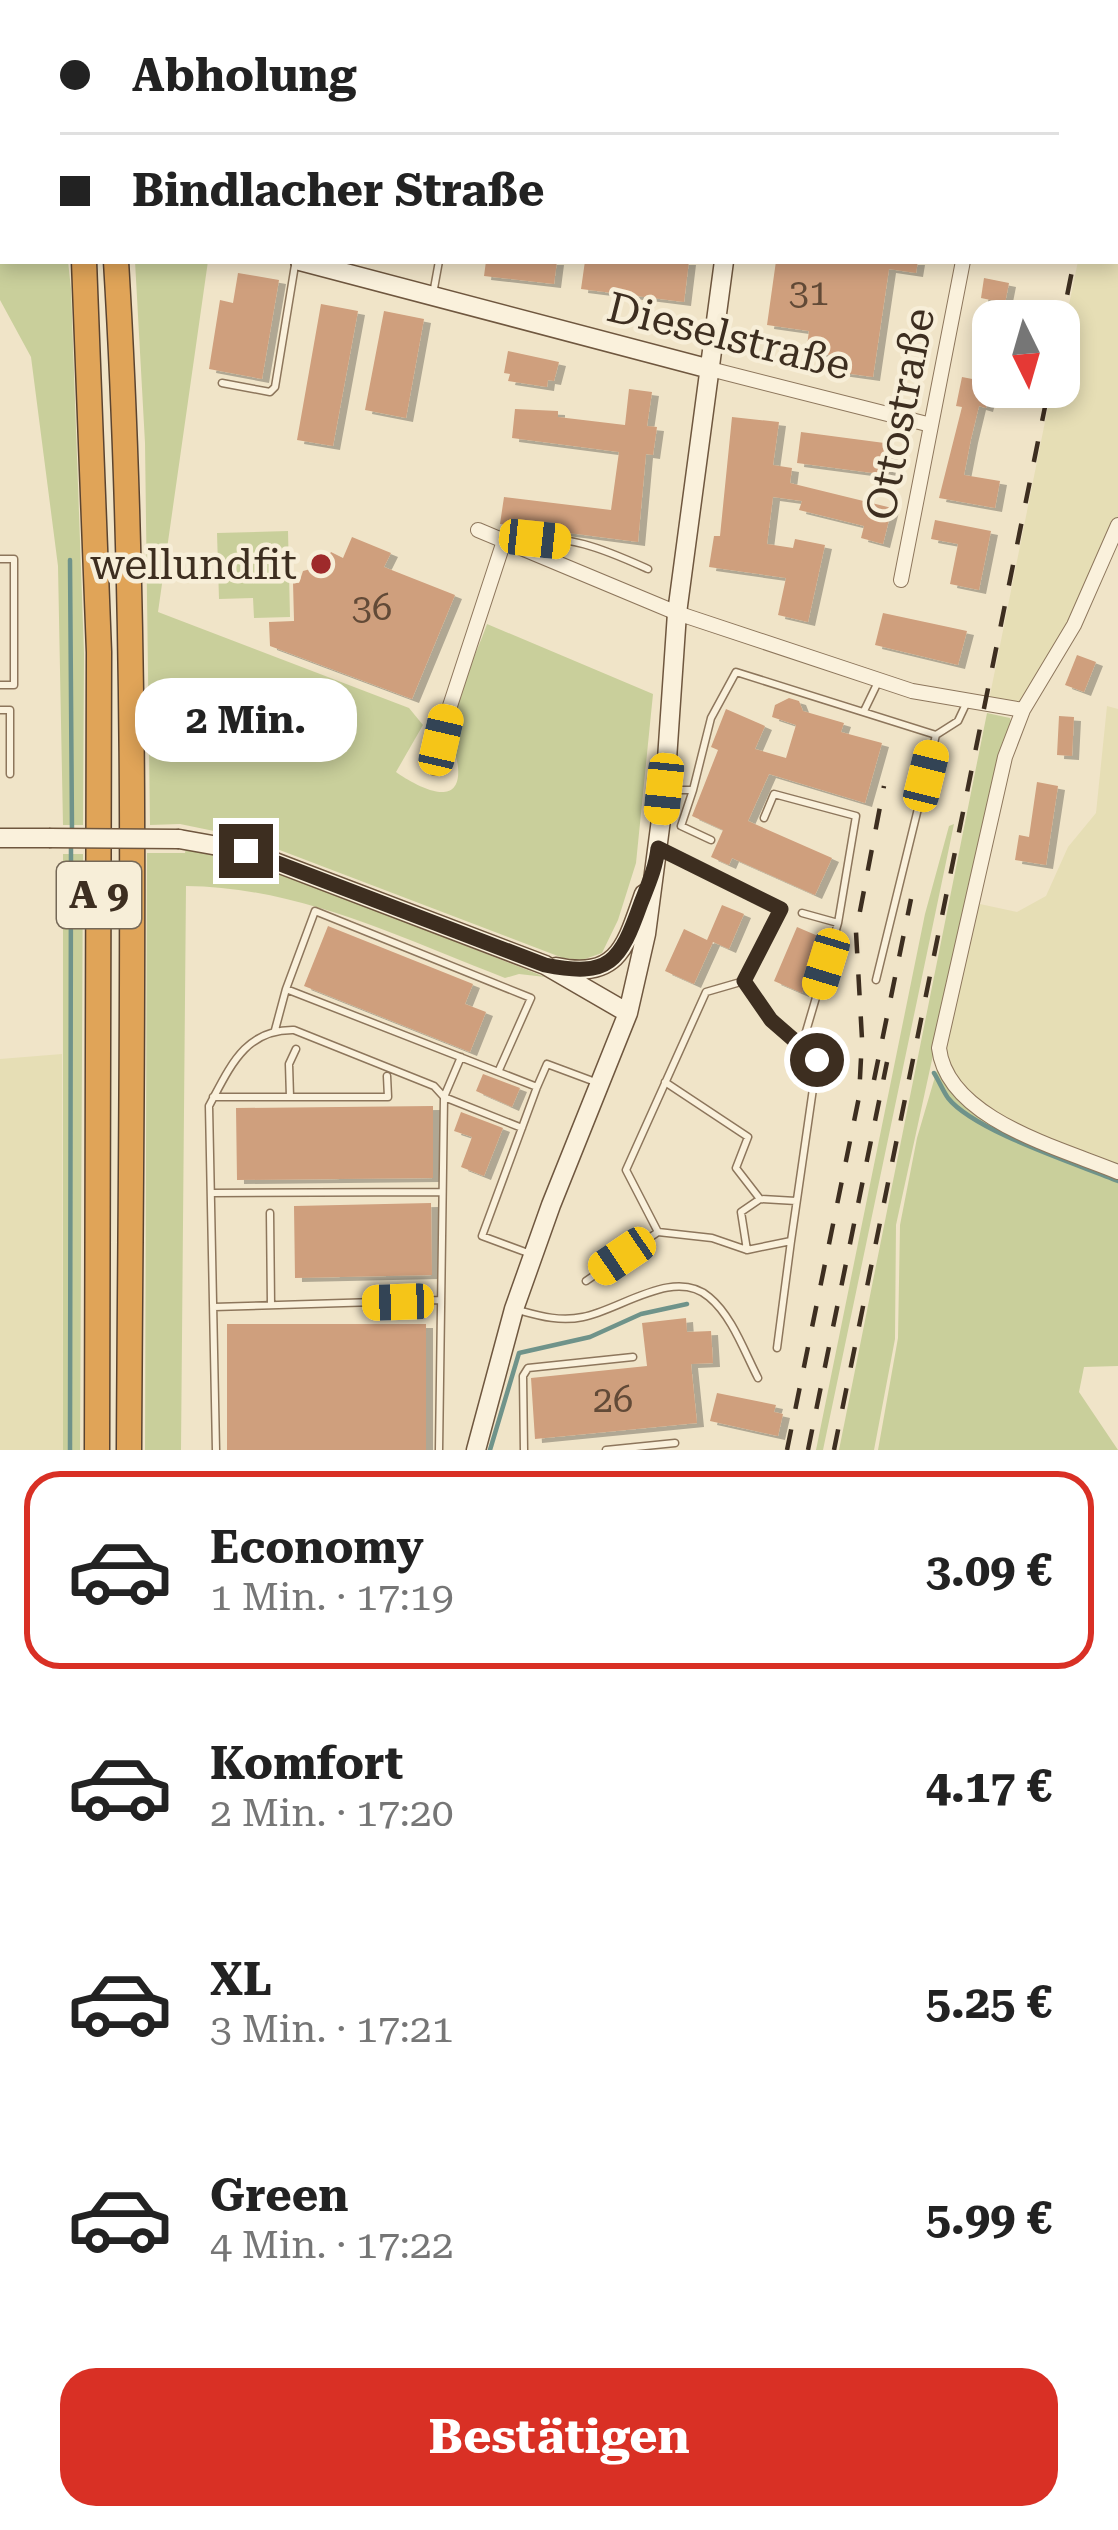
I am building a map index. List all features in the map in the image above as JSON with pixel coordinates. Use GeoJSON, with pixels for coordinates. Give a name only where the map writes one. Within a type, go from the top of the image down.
{"type":"FeatureCollection","features":[{"type":"Feature","properties":{"kind":"highway","name":"A 9"},"geometry":{"type":"LineString","coordinates":[[84,264],[99,652],[97,1450]]}},
{"type":"Feature","properties":{"kind":"highway","name":"A 9"},"geometry":{"type":"LineString","coordinates":[[116,264],[130,641],[129,1450]]}},
{"type":"Feature","properties":{"kind":"street","name":"Dieselstraße"},"geometry":{"type":"LineString","coordinates":[[309,264],[931,425]]}},
{"type":"Feature","properties":{"kind":"street"},"geometry":{"type":"LineString","coordinates":[[476,1450],[514,1309],[628,1013],[646,934],[658,853],[677,613],[724,264]]}},
{"type":"Feature","properties":{"kind":"street","name":"Ottostraße"},"geometry":{"type":"LineString","coordinates":[[901,580],[962,264]]}},
{"type":"Feature","properties":{"kind":"street"},"geometry":{"type":"LineString","coordinates":[[1118,525],[1074,625],[1023,710],[995,789],[939,1055],[946,1078],[970,1104],[1118,1172]]}},
{"type":"Feature","properties":{"kind":"street"},"geometry":{"type":"LineString","coordinates":[[478,530],[677,613],[912,692],[1023,710]]}},
{"type":"Feature","properties":{"kind":"street"},"geometry":{"type":"LineString","coordinates":[[435,768],[448,712],[504,541]]}},
{"type":"Feature","properties":{"kind":"street"},"geometry":{"type":"LineString","coordinates":[[0,838],[218,843],[545,965],[628,1013]]}},
{"type":"Feature","properties":{"kind":"street"},"geometry":{"type":"LineString","coordinates":[[545,965],[590,971],[620,954],[658,853]]}},
{"type":"Feature","properties":{"kind":"lane"},"geometry":{"type":"LineString","coordinates":[[222,383],[270,392],[275,387],[297,264]]}},
{"type":"Feature","properties":{"kind":"lane"},"geometry":{"type":"LineString","coordinates":[[433,297],[438,264]]}},
{"type":"Feature","properties":{"kind":"lane"},"geometry":{"type":"LineString","coordinates":[[521,548],[535,539],[592,545],[648,569]]}},
{"type":"Feature","properties":{"kind":"lane"},"geometry":{"type":"LineString","coordinates":[[0,559],[14,559],[14,685],[0,685]]}},
{"type":"Feature","properties":{"kind":"lane"},"geometry":{"type":"LineString","coordinates":[[711,840],[681,826],[711,718],[736,672],[937,735]]}},
{"type":"Feature","properties":{"kind":"lane"},"geometry":{"type":"LineString","coordinates":[[864,712],[879,680]]}},
{"type":"Feature","properties":{"kind":"lane"},"geometry":{"type":"LineString","coordinates":[[876,980],[937,735],[958,722],[968,702]]}},
{"type":"Feature","properties":{"kind":"lane"},"geometry":{"type":"LineString","coordinates":[[0,710],[10,710],[10,774]]}},
{"type":"Feature","properties":{"kind":"lane"},"geometry":{"type":"LineString","coordinates":[[664,789],[693,790]]}},
{"type":"Feature","properties":{"kind":"lane"},"geometry":{"type":"LineString","coordinates":[[764,818],[775,794],[856,816],[838,923],[802,1045]]}},
{"type":"Feature","properties":{"kind":"lane"},"geometry":{"type":"LineString","coordinates":[[658,853],[781,909],[744,981],[706,992],[626,1170],[658,1232]]}},
{"type":"Feature","properties":{"kind":"lane"},"geometry":{"type":"LineString","coordinates":[[275,1030],[315,911],[531,998],[499,1070]]}},
{"type":"Feature","properties":{"kind":"lane"},"geometry":{"type":"LineString","coordinates":[[802,914],[838,923]]}},
{"type":"Feature","properties":{"kind":"lane"},"geometry":{"type":"LineString","coordinates":[[744,981],[771,1020],[817,1060],[777,1348]]}},
{"type":"Feature","properties":{"kind":"lane"},"geometry":{"type":"LineString","coordinates":[[286,989],[537,1087]]}},
{"type":"Feature","properties":{"kind":"lane"},"geometry":{"type":"LineString","coordinates":[[216,1450],[208,1106],[251,1039],[275,1030],[294,1030],[434,1086],[444,1097],[522,1128]]}},
{"type":"Feature","properties":{"kind":"lane"},"geometry":{"type":"LineString","coordinates":[[290,1097],[289,1064],[296,1049]]}},
{"type":"Feature","properties":{"kind":"lane"},"geometry":{"type":"LineString","coordinates":[[440,1450],[444,1097],[460,1057]]}},
{"type":"Feature","properties":{"kind":"lane"},"geometry":{"type":"LineString","coordinates":[[533,1256],[482,1236],[537,1087],[547,1064],[601,1084]]}},
{"type":"Feature","properties":{"kind":"lane"},"geometry":{"type":"LineString","coordinates":[[213,1097],[388,1097],[388,1076]]}},
{"type":"Feature","properties":{"kind":"lane"},"geometry":{"type":"LineString","coordinates":[[665,1082],[748,1137],[736,1168],[760,1199]]}},
{"type":"Feature","properties":{"kind":"lane"},"geometry":{"type":"LineString","coordinates":[[211,1192],[440,1192]]}},
{"type":"Feature","properties":{"kind":"lane"},"geometry":{"type":"LineString","coordinates":[[747,1250],[741,1212],[760,1199],[796,1201]]}},
{"type":"Feature","properties":{"kind":"lane"},"geometry":{"type":"LineString","coordinates":[[270,1213],[271,1305]]}},
{"type":"Feature","properties":{"kind":"lane"},"geometry":{"type":"LineString","coordinates":[[586,1281],[658,1232],[712,1238],[747,1250],[791,1241]]}},
{"type":"Feature","properties":{"kind":"lane"},"geometry":{"type":"LineString","coordinates":[[514,1309],[555,1319],[580,1318],[669,1288],[692,1288],[711,1298],[725,1315],[758,1378]]}},
{"type":"Feature","properties":{"kind":"lane"},"geometry":{"type":"LineString","coordinates":[[214,1307],[441,1300]]}},
{"type":"Feature","properties":{"kind":"lane"},"geometry":{"type":"LineString","coordinates":[[524,1450],[523,1376],[527,1368],[633,1357]]}},
{"type":"Feature","properties":{"kind":"lane"},"geometry":{"type":"LineString","coordinates":[[606,1450],[675,1443]]}},
{"type":"Feature","properties":{"kind":"shaded area"},"geometry":{"type":"Polygon","coordinates":[[[1077,264],[1118,264],[1118,525],[1074,625],[1023,710],[988,705],[1048,408],[1080,408],[1080,300],[1070,300],[1077,264]]]}},
{"type":"Feature","properties":{"kind":"shaded area"},"geometry":{"type":"Polygon","coordinates":[[[1107,706],[1118,709],[1118,1167],[996,1115],[951,1076],[944,1046],[975,903],[1017,912],[1046,896],[1068,847],[1096,813],[1107,706]]]}},
{"type":"Feature","properties":{"kind":"shaded area"},"geometry":{"type":"Polygon","coordinates":[[[62,1054],[63,1450],[0,1450],[0,1059],[62,1054]]]}},
{"type":"Feature","properties":{"kind":"green space"},"geometry":{"type":"Polygon","coordinates":[[[0,264],[68,264],[84,653],[83,825],[63,825],[58,566],[31,357],[0,300],[0,264]]]}},
{"type":"Feature","properties":{"kind":"green space"},"geometry":{"type":"Polygon","coordinates":[[[135,264],[208,264],[158,612],[409,708],[423,725],[396,772],[435,791],[452,789],[457,781],[450,736],[453,717],[487,624],[653,694],[636,863],[602,953],[582,960],[563,958],[248,838],[180,824],[150,825],[145,443],[135,264]]]}},
{"type":"Feature","properties":{"kind":"green space"},"geometry":{"type":"Polygon","coordinates":[[[288,531],[290,617],[254,618],[253,598],[219,599],[217,533],[288,531]]]}},
{"type":"Feature","properties":{"kind":"green space"},"geometry":{"type":"Polygon","coordinates":[[[987,713],[1010,718],[1012,724],[991,789],[896,1225],[895,1339],[874,1450],[839,1450],[987,713]]]}},
{"type":"Feature","properties":{"kind":"green space"},"geometry":{"type":"Polygon","coordinates":[[[954,824],[823,1450],[816,1450],[925,914],[949,826],[954,824]]]}},
{"type":"Feature","properties":{"kind":"green space"},"geometry":{"type":"Polygon","coordinates":[[[186,848],[244,858],[545,977],[519,974],[505,978],[309,905],[269,895],[186,886],[181,1450],[145,1450],[147,853],[185,853],[186,848]]]}},
{"type":"Feature","properties":{"kind":"green space"},"geometry":{"type":"Polygon","coordinates":[[[63,854],[83,854],[80,1450],[63,1450],[63,854]]]}},
{"type":"Feature","properties":{"kind":"green space"},"geometry":{"type":"Polygon","coordinates":[[[937,1070],[967,1108],[1118,1177],[1118,1366],[1084,1367],[1079,1392],[1118,1450],[878,1450],[898,1338],[900,1225],[917,1138],[937,1070]]]}},
{"type":"Feature","properties":{"kind":"building"},"geometry":{"type":"Polygon","coordinates":[[[486,264],[557,264],[554,284],[484,276],[486,264]]]}},
{"type":"Feature","properties":{"kind":"building"},"geometry":{"type":"Polygon","coordinates":[[[585,264],[689,264],[684,302],[581,289],[585,264]]]}},
{"type":"Feature","properties":{"kind":"building"},"geometry":{"type":"Polygon","coordinates":[[[776,264],[918,264],[916,273],[889,269],[873,377],[837,372],[839,356],[806,352],[809,331],[767,325],[776,264]]]}},
{"type":"Feature","properties":{"kind":"building"},"geometry":{"type":"Polygon","coordinates":[[[238,273],[279,280],[262,379],[209,369],[220,300],[233,303],[238,273]]]}},
{"type":"Feature","properties":{"kind":"building"},"geometry":{"type":"Polygon","coordinates":[[[984,278],[1009,283],[1006,300],[981,298],[984,278]]]}},
{"type":"Feature","properties":{"kind":"building"},"geometry":{"type":"Polygon","coordinates":[[[321,304],[358,311],[333,446],[297,440],[321,304]]]}},
{"type":"Feature","properties":{"kind":"building"},"geometry":{"type":"Polygon","coordinates":[[[384,311],[424,319],[406,418],[365,410],[384,311]]]}},
{"type":"Feature","properties":{"kind":"building"},"geometry":{"type":"Polygon","coordinates":[[[508,351],[559,362],[554,381],[548,380],[547,387],[508,381],[510,374],[504,373],[508,351]]]}},
{"type":"Feature","properties":{"kind":"building"},"geometry":{"type":"Polygon","coordinates":[[[962,377],[972,379],[972,408],[979,408],[964,475],[1000,481],[995,508],[939,498],[962,407],[956,406],[962,377]]]}},
{"type":"Feature","properties":{"kind":"building"},"geometry":{"type":"Polygon","coordinates":[[[629,389],[652,392],[647,426],[657,427],[653,455],[646,454],[638,542],[500,524],[504,497],[611,510],[619,452],[512,438],[515,409],[558,411],[558,417],[625,425],[629,389]]]}},
{"type":"Feature","properties":{"kind":"building"},"geometry":{"type":"Polygon","coordinates":[[[732,417],[779,422],[773,465],[792,468],[790,483],[892,508],[883,544],[861,538],[864,526],[799,510],[802,501],[773,497],[767,544],[793,548],[795,539],[825,545],[808,622],[778,615],[786,578],[709,567],[714,536],[720,536],[732,417]]]}},
{"type":"Feature","properties":{"kind":"building"},"geometry":{"type":"Polygon","coordinates":[[[801,432],[892,444],[888,475],[797,463],[801,432]]]}},
{"type":"Feature","properties":{"kind":"building"},"geometry":{"type":"Polygon","coordinates":[[[935,520],[991,531],[979,590],[950,584],[958,544],[931,539],[935,520]]]}},
{"type":"Feature","properties":{"kind":"building"},"geometry":{"type":"Polygon","coordinates":[[[352,537],[391,553],[384,567],[455,595],[412,699],[270,646],[269,622],[294,621],[293,582],[299,583],[303,571],[322,566],[331,552],[343,558],[352,537]]]}},
{"type":"Feature","properties":{"kind":"building"},"geometry":{"type":"Polygon","coordinates":[[[883,613],[967,631],[958,665],[875,645],[883,613]]]}},
{"type":"Feature","properties":{"kind":"building"},"geometry":{"type":"Polygon","coordinates":[[[1077,655],[1096,662],[1084,692],[1065,685],[1077,655]]]}},
{"type":"Feature","properties":{"kind":"building"},"geometry":{"type":"Polygon","coordinates":[[[789,698],[799,701],[803,711],[844,723],[841,732],[882,743],[865,803],[769,774],[748,821],[832,858],[815,895],[732,858],[729,865],[711,857],[723,830],[692,816],[718,750],[711,747],[726,709],[765,726],[755,749],[786,758],[796,725],[772,717],[775,705],[789,698]]]}},
{"type":"Feature","properties":{"kind":"building"},"geometry":{"type":"Polygon","coordinates":[[[1059,716],[1074,717],[1072,756],[1057,755],[1059,716]]]}},
{"type":"Feature","properties":{"kind":"building"},"geometry":{"type":"Polygon","coordinates":[[[1037,782],[1058,786],[1046,865],[1015,860],[1019,835],[1029,837],[1037,782]]]}},
{"type":"Feature","properties":{"kind":"building"},"geometry":{"type":"Polygon","coordinates":[[[722,905],[744,914],[729,949],[713,942],[694,984],[665,971],[684,929],[707,940],[722,905]]]}},
{"type":"Feature","properties":{"kind":"building"},"geometry":{"type":"Polygon","coordinates":[[[328,926],[473,984],[465,1004],[486,1012],[470,1052],[304,986],[328,926]]]}},
{"type":"Feature","properties":{"kind":"building"},"geometry":{"type":"Polygon","coordinates":[[[797,927],[825,939],[802,993],[774,981],[797,927]]]}},
{"type":"Feature","properties":{"kind":"building"},"geometry":{"type":"Polygon","coordinates":[[[483,1074],[520,1088],[512,1107],[476,1091],[483,1074]]]}},
{"type":"Feature","properties":{"kind":"building"},"geometry":{"type":"Polygon","coordinates":[[[433,1106],[433,1178],[237,1180],[236,1108],[433,1106]]]}},
{"type":"Feature","properties":{"kind":"building"},"geometry":{"type":"Polygon","coordinates":[[[461,1112],[503,1128],[484,1176],[461,1167],[472,1137],[454,1131],[461,1112]]]}},
{"type":"Feature","properties":{"kind":"building"},"geometry":{"type":"Polygon","coordinates":[[[431,1203],[432,1275],[295,1278],[294,1206],[431,1203]]]}},
{"type":"Feature","properties":{"kind":"building"},"geometry":{"type":"Polygon","coordinates":[[[686,1318],[687,1332],[711,1331],[713,1363],[691,1364],[697,1423],[535,1439],[531,1378],[647,1366],[642,1323],[686,1318]]]}},
{"type":"Feature","properties":{"kind":"building"},"geometry":{"type":"Polygon","coordinates":[[[227,1324],[426,1324],[426,1450],[227,1450],[227,1324]]]}},
{"type":"Feature","properties":{"kind":"building"},"geometry":{"type":"Polygon","coordinates":[[[717,1393],[776,1405],[774,1412],[783,1414],[778,1436],[710,1421],[717,1393]]]}},
{"type":"Feature","properties":{"kind":"waterway"},"geometry":{"type":"LineString","coordinates":[[70,560],[72,831]]}},
{"type":"Feature","properties":{"kind":"waterway"},"geometry":{"type":"LineString","coordinates":[[70,1450],[71,842]]}},
{"type":"Feature","properties":{"kind":"waterway"},"geometry":{"type":"LineString","coordinates":[[934,1073],[948,1098],[980,1122],[1118,1181]]}},
{"type":"Feature","properties":{"kind":"waterway"},"geometry":{"type":"LineString","coordinates":[[490,1450],[519,1353],[590,1337],[641,1314],[687,1304]]}},
{"type":"Feature","properties":{"kind":"railway"},"geometry":{"type":"LineString","coordinates":[[1066,300],[1073,264]]}},
{"type":"Feature","properties":{"kind":"railway"},"geometry":{"type":"LineString","coordinates":[[834,1450],[1045,408]]}},
{"type":"Feature","properties":{"kind":"railway"},"geometry":{"type":"LineString","coordinates":[[787,1450],[859,1097],[862,1039],[856,932],[884,786]]}},
{"type":"Feature","properties":{"kind":"railway"},"geometry":{"type":"LineString","coordinates":[[874,1080],[911,899]]}},
{"type":"Feature","properties":{"kind":"railway"},"geometry":{"type":"LineString","coordinates":[[808,1450],[887,1062]]}},
{"type":"Feature","properties":{"kind":"place","name":"wellundfit"},"geometry":{"type":"Point","coordinates":[321,564]}},
{"type":"Feature","properties":{"kind":"route"},"geometry":{"type":"LineString","coordinates":[[246,851],[545,965],[579,972],[599,969],[620,954],[658,848],[781,909],[744,981],[771,1020],[817,1060]]}}]}
